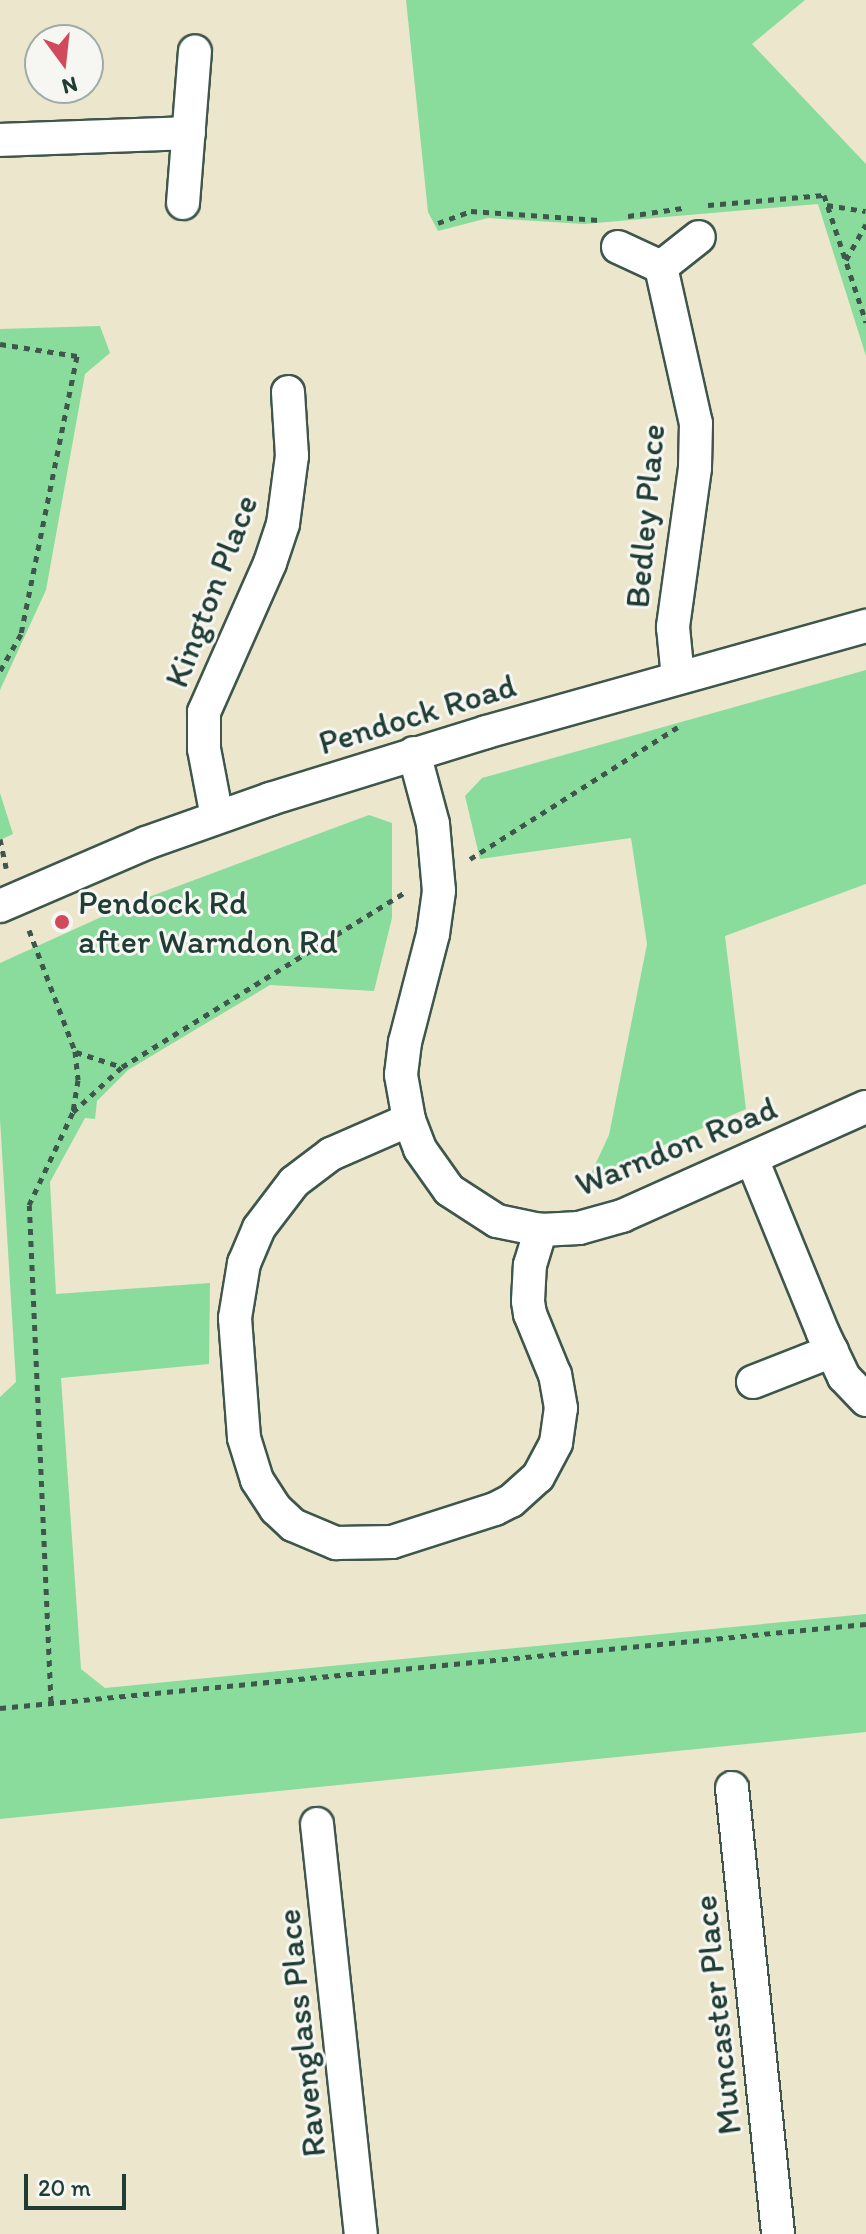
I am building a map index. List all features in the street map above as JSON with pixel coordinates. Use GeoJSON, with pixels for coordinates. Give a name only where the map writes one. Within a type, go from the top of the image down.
{"type":"FeatureCollection","features":[{"type":"Feature","properties":{"kind":"street"},"geometry":{"type":"LineString","coordinates":[[183,203],[195,51]]}},
{"type":"Feature","properties":{"kind":"street"},"geometry":{"type":"LineString","coordinates":[[0,140],[189,133]]}},
{"type":"Feature","properties":{"kind":"street"},"geometry":{"type":"LineString","coordinates":[[618,247],[661,267],[694,222]]}},
{"type":"Feature","properties":{"kind":"street","name":"Bedley Place"},"geometry":{"type":"LineString","coordinates":[[661,267],[696,423],[695,468],[673,627],[678,678]]}},
{"type":"Feature","properties":{"kind":"street","name":"Kington Place"},"geometry":{"type":"LineString","coordinates":[[217,817],[204,749],[204,712],[270,563],[283,524],[292,456],[288,392]]}},
{"type":"Feature","properties":{"kind":"street","name":"Pendock Road"},"geometry":{"type":"LineString","coordinates":[[7,903],[146,843],[414,753],[866,626]]}},
{"type":"Feature","properties":{"kind":"street","name":"Warndon Road"},"geometry":{"type":"LineString","coordinates":[[414,753],[433,824],[439,891],[433,934],[402,1057],[402,1089],[409,1120],[427,1162],[449,1190],[497,1221],[541,1230],[579,1228],[603,1223],[866,1107]]}},
{"type":"Feature","properties":{"kind":"street"},"geometry":{"type":"LineString","coordinates":[[409,1120],[331,1154],[294,1182],[259,1228],[244,1263],[235,1318],[244,1438],[257,1480],[276,1509],[293,1525],[336,1543],[392,1542],[495,1509],[511,1501],[538,1477],[556,1443],[561,1408],[555,1375],[530,1314],[528,1301],[530,1265],[541,1230]]}},
{"type":"Feature","properties":{"kind":"street"},"geometry":{"type":"LineString","coordinates":[[752,1159],[844,1377],[866,1400]]}},
{"type":"Feature","properties":{"kind":"street"},"geometry":{"type":"LineString","coordinates":[[753,1382],[832,1351]]}},
{"type":"Feature","properties":{"kind":"street","name":"Muncaster Place"},"geometry":{"type":"LineString","coordinates":[[732,1788],[778,2234]]}},
{"type":"Feature","properties":{"kind":"street","name":"Ravenglass Place"},"geometry":{"type":"LineString","coordinates":[[317,1824],[361,2234]]}},
{"type":"Feature","properties":{"kind":"path"},"geometry":{"type":"LineString","coordinates":[[704,205],[824,195],[866,322]]}},
{"type":"Feature","properties":{"kind":"path"},"geometry":{"type":"LineString","coordinates":[[827,205],[866,211]]}},
{"type":"Feature","properties":{"kind":"path"},"geometry":{"type":"LineString","coordinates":[[438,223],[471,211],[598,220],[694,222]]}},
{"type":"Feature","properties":{"kind":"path"},"geometry":{"type":"LineString","coordinates":[[846,261],[866,224]]}},
{"type":"Feature","properties":{"kind":"path"},"geometry":{"type":"LineString","coordinates":[[0,344],[77,356],[21,634],[0,671]]}},
{"type":"Feature","properties":{"kind":"path"},"geometry":{"type":"LineString","coordinates":[[469,860],[678,727]]}},
{"type":"Feature","properties":{"kind":"path"},"geometry":{"type":"LineString","coordinates":[[73,1112],[122,1067],[407,892]]}},
{"type":"Feature","properties":{"kind":"path"},"geometry":{"type":"LineString","coordinates":[[7,903],[33,938],[75,1051],[78,1080],[73,1112],[29,1205],[51,1702]]}},
{"type":"Feature","properties":{"kind":"path"},"geometry":{"type":"LineString","coordinates":[[75,1051],[122,1067]]}},
{"type":"Feature","properties":{"kind":"path"},"geometry":{"type":"LineString","coordinates":[[0,1708],[866,1624]]}},
{"type":"Feature","properties":{"kind":"green space"},"geometry":{"type":"Polygon","coordinates":[[[406,0],[805,0],[752,44],[866,164],[866,356],[818,204],[584,224],[488,218],[438,231],[428,212],[406,0]]]}},
{"type":"Feature","properties":{"kind":"green space"},"geometry":{"type":"Polygon","coordinates":[[[100,326],[110,353],[85,374],[46,590],[0,690],[0,329],[100,326]]]}},
{"type":"Feature","properties":{"kind":"green space"},"geometry":{"type":"Polygon","coordinates":[[[866,670],[866,884],[725,936],[746,1109],[589,1178],[609,1135],[647,944],[631,838],[480,859],[465,796],[482,778],[866,670]]]}},
{"type":"Feature","properties":{"kind":"green space"},"geometry":{"type":"Polygon","coordinates":[[[0,793],[13,834],[0,840],[0,793]]]}},
{"type":"Feature","properties":{"kind":"green space"},"geometry":{"type":"Polygon","coordinates":[[[369,815],[392,823],[392,918],[374,991],[270,985],[128,1070],[97,1101],[95,1119],[85,1118],[50,1182],[56,1294],[210,1283],[209,1364],[61,1378],[81,1669],[105,1688],[866,1614],[866,1732],[0,1819],[0,1397],[16,1382],[0,1119],[0,963],[130,904],[369,815]]]}},
{"type":"Feature","properties":{"kind":"place","name":"Pendock Rd after Warndon Rd"},"geometry":{"type":"Point","coordinates":[62,922]}}]}
